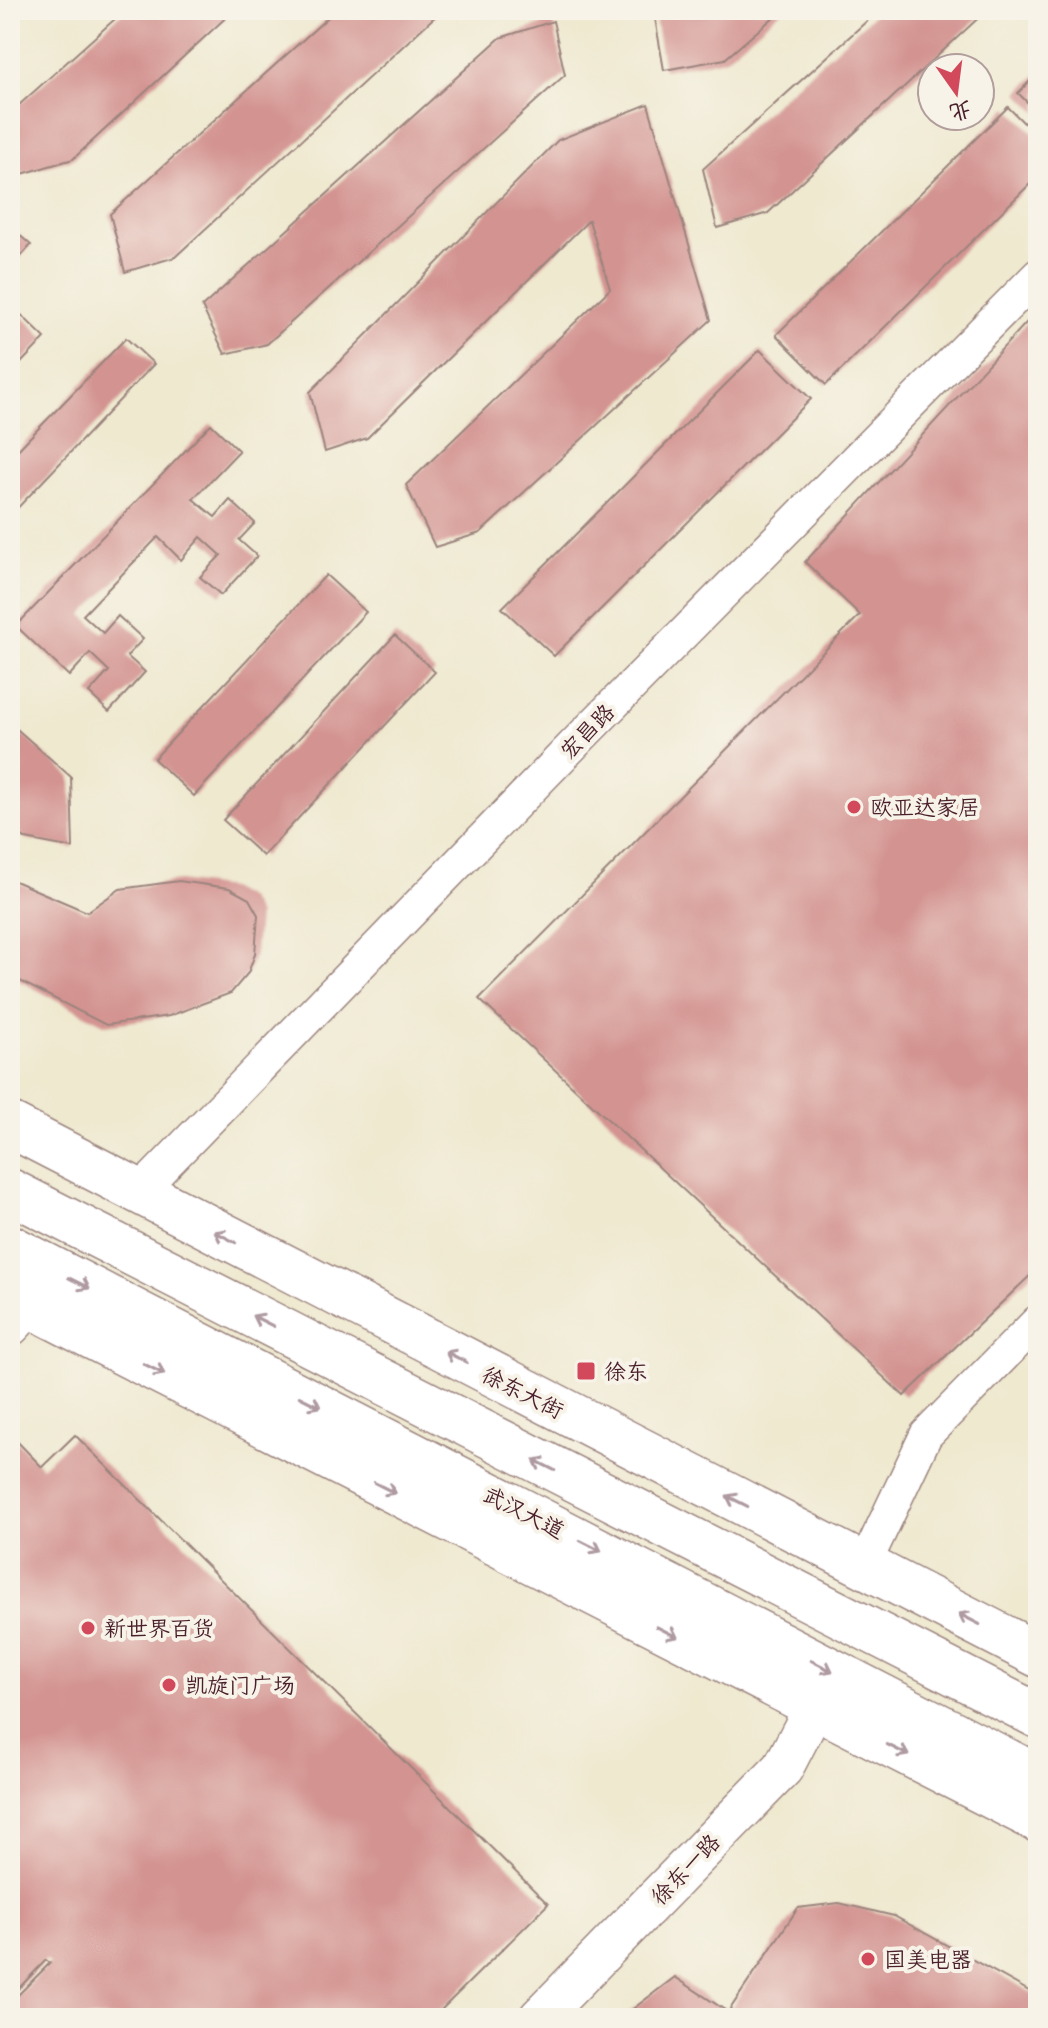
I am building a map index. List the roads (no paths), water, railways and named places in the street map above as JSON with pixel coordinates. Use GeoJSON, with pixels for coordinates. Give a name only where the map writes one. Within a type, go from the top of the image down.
{"type":"FeatureCollection","features":[{"type":"Feature","properties":{"kind":"main road","name":"徐东大街"},"geometry":{"type":"LineString","coordinates":[[10,1125],[1038,1655]]}},
{"type":"Feature","properties":{"kind":"main road"},"geometry":{"type":"LineString","coordinates":[[10,1191],[1038,1716]]}},
{"type":"Feature","properties":{"kind":"main road","name":"武汉大道"},"geometry":{"type":"LineString","coordinates":[[10,1247],[1038,1777]]}},
{"type":"Feature","properties":{"kind":"main road"},"geometry":{"type":"LineString","coordinates":[[17,1309],[1038,1820]]}},
{"type":"Feature","properties":{"kind":"street","name":"宏昌路"},"geometry":{"type":"LineString","coordinates":[[139,1192],[584,734],[1038,275]]}},
{"type":"Feature","properties":{"kind":"street"},"geometry":{"type":"LineString","coordinates":[[864,1566],[926,1435],[1038,1321]]}},
{"type":"Feature","properties":{"kind":"street","name":"徐东一路"},"geometry":{"type":"LineString","coordinates":[[539,2018],[783,1768],[814,1708]]}},
{"type":"Feature","properties":{"kind":"place","name":"欧亚达家居"},"geometry":{"type":"Point","coordinates":[854,807]}},
{"type":"Feature","properties":{"kind":"place","name":"徐东"},"geometry":{"type":"Point","coordinates":[586,1371]}},
{"type":"Feature","properties":{"kind":"place","name":"新世界百货"},"geometry":{"type":"Point","coordinates":[88,1628]}},
{"type":"Feature","properties":{"kind":"place","name":"凯旋门广场"},"geometry":{"type":"Point","coordinates":[169,1685]}},
{"type":"Feature","properties":{"kind":"place","name":"国美电器"},"geometry":{"type":"Point","coordinates":[868,1959]}}]}
